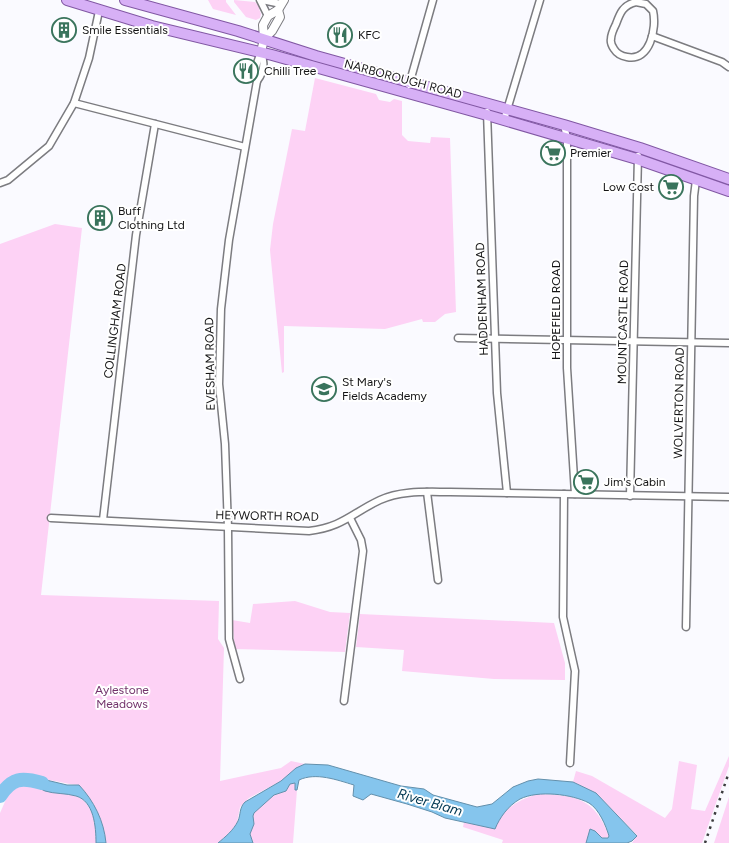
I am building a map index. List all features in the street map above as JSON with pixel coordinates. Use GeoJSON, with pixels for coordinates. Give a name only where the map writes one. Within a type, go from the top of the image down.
{"type":"FeatureCollection","features":[{"type":"Feature","properties":{"kind":"main road","name":"NARBOROUGH ROAD"},"geometry":{"type":"LineString","coordinates":[[67,0],[152,26],[260,52],[406,93],[488,109]]}},
{"type":"Feature","properties":{"kind":"main road","name":"NARBOROUGH ROAD"},"geometry":{"type":"LineString","coordinates":[[125,0],[264,39],[409,83],[505,114],[567,138],[637,159],[729,191]]}},
{"type":"Feature","properties":{"kind":"main road","name":"NARBOROUGH ROAD"},"geometry":{"type":"LineString","coordinates":[[505,114],[564,125],[640,148],[729,179]]}},
{"type":"Feature","properties":{"kind":"street"},"geometry":{"type":"LineString","coordinates":[[261,0],[281,5]]}},
{"type":"Feature","properties":{"kind":"street"},"geometry":{"type":"LineString","coordinates":[[261,0],[268,16]]}},
{"type":"Feature","properties":{"kind":"street"},"geometry":{"type":"LineString","coordinates":[[406,93],[433,0]]}},
{"type":"Feature","properties":{"kind":"street"},"geometry":{"type":"LineString","coordinates":[[505,114],[540,0]]}},
{"type":"Feature","properties":{"kind":"street"},"geometry":{"type":"LineString","coordinates":[[636,2],[646,4],[652,11],[654,22],[652,36],[646,50],[631,58],[621,56],[611,44],[611,36],[620,13],[623,8],[636,2]]}},
{"type":"Feature","properties":{"kind":"street"},"geometry":{"type":"LineString","coordinates":[[264,39],[272,31],[280,17],[281,5]]}},
{"type":"Feature","properties":{"kind":"street"},"geometry":{"type":"LineString","coordinates":[[260,52],[264,39],[263,25],[268,16],[281,5]]}},
{"type":"Feature","properties":{"kind":"street"},"geometry":{"type":"LineString","coordinates":[[0,183],[8,180],[48,146],[74,103],[89,58],[99,10]]}},
{"type":"Feature","properties":{"kind":"street"},"geometry":{"type":"LineString","coordinates":[[652,36],[722,62],[729,67]]}},
{"type":"Feature","properties":{"kind":"street","name":"EVESHAM ROAD"},"geometry":{"type":"LineString","coordinates":[[240,679],[229,639],[228,528],[225,444],[220,384],[221,309],[229,240],[257,81],[255,71],[260,52]]}},
{"type":"Feature","properties":{"kind":"street"},"geometry":{"type":"LineString","coordinates":[[74,103],[245,147]]}},
{"type":"Feature","properties":{"kind":"street","name":"HADDENHAM ROAD"},"geometry":{"type":"LineString","coordinates":[[488,109],[494,338],[497,393],[507,493]]}},
{"type":"Feature","properties":{"kind":"street","name":"COLLINGHAM ROAD"},"geometry":{"type":"LineString","coordinates":[[103,520],[136,235],[155,124]]}},
{"type":"Feature","properties":{"kind":"street","name":"HOPEFIELD ROAD"},"geometry":{"type":"LineString","coordinates":[[564,125],[567,138],[567,340],[575,494]]}},
{"type":"Feature","properties":{"kind":"street","name":"MOUNTCASTLE ROAD"},"geometry":{"type":"LineString","coordinates":[[630,496],[637,159],[640,148]]}},
{"type":"Feature","properties":{"kind":"street","name":"WOLVERTON ROAD"},"geometry":{"type":"LineString","coordinates":[[686,627],[694,186],[696,180]]}},
{"type":"Feature","properties":{"kind":"street"},"geometry":{"type":"LineString","coordinates":[[458,338],[729,343]]}},
{"type":"Feature","properties":{"kind":"street"},"geometry":{"type":"LineString","coordinates":[[427,492],[438,580]]}},
{"type":"Feature","properties":{"kind":"street","name":"HEYWORTH ROAD"},"geometry":{"type":"LineString","coordinates":[[51,518],[310,531],[323,529],[350,518],[381,499],[393,495],[427,492],[729,497]]}},
{"type":"Feature","properties":{"kind":"street"},"geometry":{"type":"LineString","coordinates":[[564,494],[563,617],[575,671],[570,763]]}},
{"type":"Feature","properties":{"kind":"street"},"geometry":{"type":"LineString","coordinates":[[344,700],[363,551],[361,540],[350,518]]}},
{"type":"Feature","properties":{"kind":"green space"},"geometry":{"type":"Polygon","coordinates":[[[208,0],[226,0],[236,15],[213,9],[208,0]]]}},
{"type":"Feature","properties":{"kind":"green space"},"geometry":{"type":"Polygon","coordinates":[[[234,0],[255,2],[261,8],[259,9],[260,18],[256,20],[246,17],[234,0]]]}},
{"type":"Feature","properties":{"kind":"green space"},"geometry":{"type":"Polygon","coordinates":[[[315,78],[376,94],[379,100],[390,102],[394,99],[402,101],[402,135],[408,141],[430,143],[431,137],[450,138],[456,312],[445,314],[435,322],[423,322],[422,319],[385,329],[284,326],[284,372],[282,373],[270,250],[273,224],[292,129],[305,131],[315,78]]]}},
{"type":"Feature","properties":{"kind":"green space","name":"Aylestone Meadows"},"geometry":{"type":"Polygon","coordinates":[[[55,224],[82,228],[41,595],[219,601],[218,639],[224,648],[220,781],[281,768],[291,761],[305,764],[296,768],[281,781],[249,798],[240,807],[237,823],[218,843],[106,843],[103,827],[97,812],[79,785],[34,778],[16,780],[9,784],[0,796],[0,244],[55,224]]]}},
{"type":"Feature","properties":{"kind":"green space"},"geometry":{"type":"Polygon","coordinates":[[[295,601],[330,612],[350,613],[345,652],[235,649],[232,620],[250,623],[253,604],[295,601]]]}},
{"type":"Feature","properties":{"kind":"green space"},"geometry":{"type":"Polygon","coordinates":[[[360,614],[554,623],[565,663],[565,680],[494,679],[402,671],[404,650],[356,647],[360,614]]]}},
{"type":"Feature","properties":{"kind":"green space"},"geometry":{"type":"Polygon","coordinates":[[[729,756],[729,766],[702,843],[632,843],[637,835],[596,793],[573,782],[576,771],[592,776],[665,818],[672,809],[679,761],[697,765],[691,809],[705,811],[729,756]]]}},
{"type":"Feature","properties":{"kind":"green space"},"geometry":{"type":"Polygon","coordinates":[[[294,782],[295,790],[297,790],[293,843],[253,843],[250,834],[254,824],[254,813],[274,795],[286,791],[290,784],[294,782]]]}},
{"type":"Feature","properties":{"kind":"green space"},"geometry":{"type":"Polygon","coordinates":[[[36,785],[47,791],[73,795],[83,800],[88,805],[93,817],[96,843],[0,843],[0,813],[12,786],[36,785]]]}},
{"type":"Feature","properties":{"kind":"green space"},"geometry":{"type":"Polygon","coordinates":[[[538,794],[563,796],[582,801],[598,814],[609,837],[602,838],[591,829],[586,843],[502,843],[503,840],[463,827],[464,822],[470,824],[499,820],[516,803],[538,794]]]}},
{"type":"Feature","properties":{"kind":"green space"},"geometry":{"type":"Polygon","coordinates":[[[729,797],[729,843],[714,843],[729,797]]]}},
{"type":"Feature","properties":{"kind":"water"},"geometry":{"type":"Polygon","coordinates":[[[305,764],[328,765],[401,786],[424,789],[433,795],[477,807],[492,804],[513,787],[528,781],[538,779],[573,782],[596,793],[637,836],[627,843],[586,843],[590,829],[602,838],[608,838],[604,823],[596,809],[589,803],[564,795],[545,794],[527,796],[520,799],[505,812],[495,829],[445,818],[432,812],[371,794],[363,800],[353,796],[354,785],[326,778],[312,777],[299,780],[297,790],[295,790],[295,783],[290,784],[286,791],[274,795],[254,813],[254,824],[250,834],[253,843],[218,843],[236,825],[245,802],[281,781],[296,768],[305,764]]]}},
{"type":"Feature","properties":{"kind":"water"},"geometry":{"type":"Polygon","coordinates":[[[24,779],[42,779],[67,785],[79,785],[97,812],[103,827],[106,843],[96,843],[93,815],[87,803],[82,799],[72,795],[45,791],[24,779]]]}},
{"type":"Feature","properties":{"kind":"waterway","name":"River Biam"},"geometry":{"type":"LineString","coordinates":[[0,796],[4,790],[18,780],[42,783]]}},
{"type":"Feature","properties":{"kind":"railway"},"geometry":{"type":"LineString","coordinates":[[705,843],[729,772]]}},
{"type":"Feature","properties":{"kind":"place","name":"Smile Essentials"},"geometry":{"type":"Point","coordinates":[64,30]}},
{"type":"Feature","properties":{"kind":"place","name":"KFC"},"geometry":{"type":"Point","coordinates":[340,35]}},
{"type":"Feature","properties":{"kind":"place","name":"Chilli Tree"},"geometry":{"type":"Point","coordinates":[246,71]}},
{"type":"Feature","properties":{"kind":"place","name":"Premier"},"geometry":{"type":"Point","coordinates":[553,153]}},
{"type":"Feature","properties":{"kind":"place","name":"Low Cost"},"geometry":{"type":"Point","coordinates":[671,187]}},
{"type":"Feature","properties":{"kind":"place","name":"Buff Clothing Ltd"},"geometry":{"type":"Point","coordinates":[100,218]}},
{"type":"Feature","properties":{"kind":"place","name":"St Mary's Fields Academy"},"geometry":{"type":"Point","coordinates":[324,389]}},
{"type":"Feature","properties":{"kind":"place","name":"Jim's Cabin"},"geometry":{"type":"Point","coordinates":[586,482]}}]}
